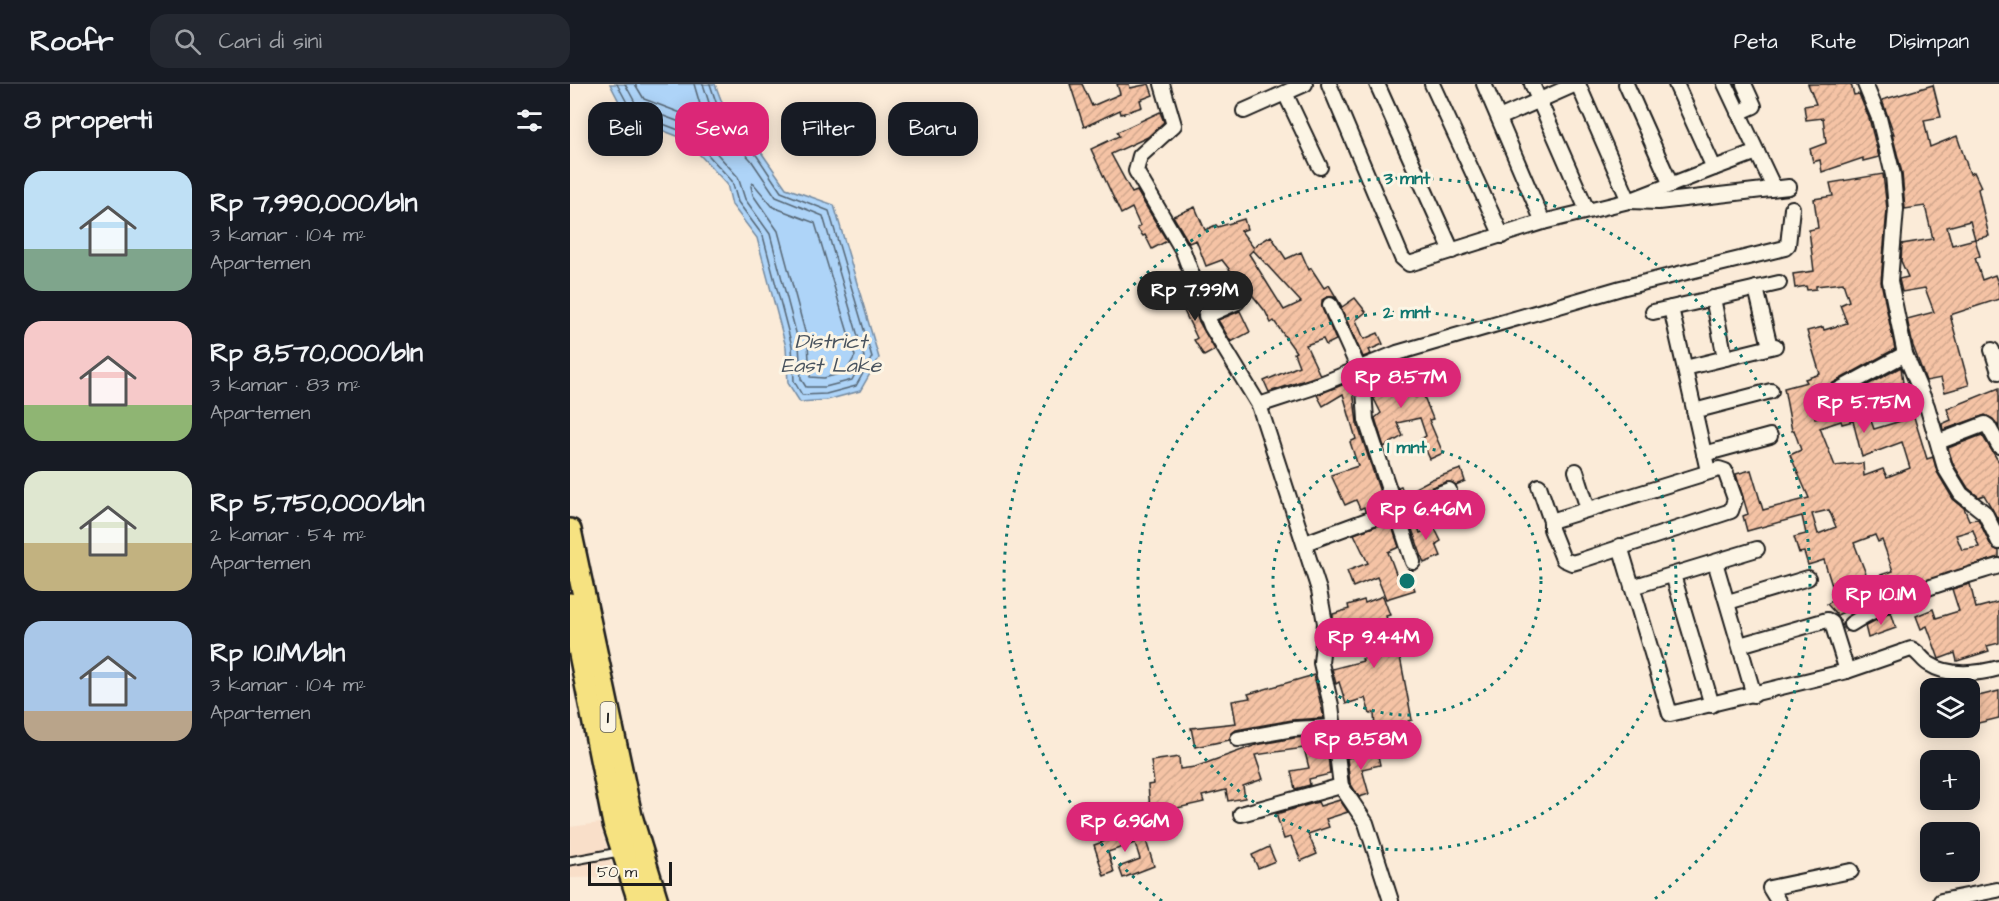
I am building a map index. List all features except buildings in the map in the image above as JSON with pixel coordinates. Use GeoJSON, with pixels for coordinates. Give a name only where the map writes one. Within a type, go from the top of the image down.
{"type":"FeatureCollection","features":[{"type":"Feature","properties":{"kind":"highway","name":"1"},"geometry":{"type":"LineString","coordinates":[[570,530],[631,816],[657,901]]}},
{"type":"Feature","properties":{"kind":"highway","name":"1"},"geometry":{"type":"LineString","coordinates":[[570,604],[621,852],[639,901]]}},
{"type":"Feature","properties":{"kind":"street"},"geometry":{"type":"LineString","coordinates":[[1162,84],[1174,125],[1140,156],[1136,171],[1184,251],[1206,316],[1259,405],[1287,498],[1305,543],[1325,623],[1321,663],[1334,727],[1341,786],[1366,823],[1391,901]]}},
{"type":"Feature","properties":{"kind":"street"},"geometry":{"type":"LineString","coordinates":[[1244,111],[1305,84]]}},
{"type":"Feature","properties":{"kind":"street"},"geometry":{"type":"LineString","coordinates":[[1329,84],[1402,258],[1409,264],[1543,222],[1629,201],[1756,152]]}},
{"type":"Feature","properties":{"kind":"street"},"geometry":{"type":"LineString","coordinates":[[1377,84],[1452,251]]}},
{"type":"Feature","properties":{"kind":"street"},"geometry":{"type":"LineString","coordinates":[[1432,84],[1502,236]]}},
{"type":"Feature","properties":{"kind":"street"},"geometry":{"type":"LineString","coordinates":[[1484,84],[1543,222]]}},
{"type":"Feature","properties":{"kind":"street"},"geometry":{"type":"LineString","coordinates":[[1532,84],[1587,210]]}},
{"type":"Feature","properties":{"kind":"street"},"geometry":{"type":"LineString","coordinates":[[1499,118],[1577,84],[1629,201]]}},
{"type":"Feature","properties":{"kind":"street"},"geometry":{"type":"LineString","coordinates":[[1626,84],[1671,185]]}},
{"type":"Feature","properties":{"kind":"street"},"geometry":{"type":"LineString","coordinates":[[1676,84],[1714,168]]}},
{"type":"Feature","properties":{"kind":"street"},"geometry":{"type":"LineString","coordinates":[[1725,84],[1774,189]]}},
{"type":"Feature","properties":{"kind":"street"},"geometry":{"type":"LineString","coordinates":[[1738,113],[1754,106],[1744,84]]}},
{"type":"Feature","properties":{"kind":"street"},"geometry":{"type":"LineString","coordinates":[[1865,84],[1879,118],[1893,175],[1896,209],[1890,281],[1905,354],[1952,482],[1970,503],[1985,513],[1999,542]]}},
{"type":"Feature","properties":{"kind":"street"},"geometry":{"type":"LineString","coordinates":[[1285,93],[1320,166]]}},
{"type":"Feature","properties":{"kind":"street"},"geometry":{"type":"LineString","coordinates":[[1629,201],[1658,202],[1789,187]]}},
{"type":"Feature","properties":{"kind":"street"},"geometry":{"type":"LineString","coordinates":[[1259,405],[1311,388],[1396,353],[1621,288],[1785,248],[1788,245],[1792,208]]}},
{"type":"Feature","properties":{"kind":"street"},"geometry":{"type":"LineString","coordinates":[[1653,312],[1779,283]]}},
{"type":"Feature","properties":{"kind":"street"},"geometry":{"type":"LineString","coordinates":[[1685,368],[1773,346],[1756,288]]}},
{"type":"Feature","properties":{"kind":"street"},"geometry":{"type":"LineString","coordinates":[[1713,298],[1725,358]]}},
{"type":"Feature","properties":{"kind":"street"},"geometry":{"type":"LineString","coordinates":[[1206,316],[1237,302]]}},
{"type":"Feature","properties":{"kind":"street"},"geometry":{"type":"LineString","coordinates":[[1330,304],[1358,368],[1364,389],[1366,420],[1413,562]]}},
{"type":"Feature","properties":{"kind":"street"},"geometry":{"type":"LineString","coordinates":[[1671,308],[1707,471]]}},
{"type":"Feature","properties":{"kind":"street"},"geometry":{"type":"LineString","coordinates":[[1992,350],[1999,372]]}},
{"type":"Feature","properties":{"kind":"street"},"geometry":{"type":"LineString","coordinates":[[1815,403],[1905,354]]}},
{"type":"Feature","properties":{"kind":"street"},"geometry":{"type":"LineString","coordinates":[[1694,411],[1771,391]]}},
{"type":"Feature","properties":{"kind":"street"},"geometry":{"type":"LineString","coordinates":[[1938,442],[1985,424],[1999,446]]}},
{"type":"Feature","properties":{"kind":"street"},"geometry":{"type":"LineString","coordinates":[[1704,454],[1770,436]]}},
{"type":"Feature","properties":{"kind":"street"},"geometry":{"type":"LineString","coordinates":[[1576,471],[1588,509]]}},
{"type":"Feature","properties":{"kind":"street"},"geometry":{"type":"LineString","coordinates":[[1539,486],[1551,521],[1551,530],[1563,559],[1572,563],[1731,511],[1735,499],[1725,471],[1707,471],[1551,521]]}},
{"type":"Feature","properties":{"kind":"street"},"geometry":{"type":"LineString","coordinates":[[1305,543],[1449,490]]}},
{"type":"Feature","properties":{"kind":"street"},"geometry":{"type":"LineString","coordinates":[[1620,546],[1668,711],[1673,714],[1847,671],[1911,649],[1929,664],[1940,669],[1966,673],[1999,668]]}},
{"type":"Feature","properties":{"kind":"street"},"geometry":{"type":"LineString","coordinates":[[1632,587],[1757,549]]}},
{"type":"Feature","properties":{"kind":"street"},"geometry":{"type":"LineString","coordinates":[[1715,562],[1754,695]]}},
{"type":"Feature","properties":{"kind":"street"},"geometry":{"type":"LineString","coordinates":[[1851,624],[1867,613],[1913,593],[1999,566]]}},
{"type":"Feature","properties":{"kind":"street"},"geometry":{"type":"LineString","coordinates":[[1673,575],[1712,705]]}},
{"type":"Feature","properties":{"kind":"street"},"geometry":{"type":"LineString","coordinates":[[1728,602],[1808,578]]}},
{"type":"Feature","properties":{"kind":"street"},"geometry":{"type":"LineString","coordinates":[[1740,645],[1827,620],[1832,623],[1847,671]]}},
{"type":"Feature","properties":{"kind":"street"},"geometry":{"type":"LineString","coordinates":[[1238,739],[1293,729],[1334,727]]}},
{"type":"Feature","properties":{"kind":"street"},"geometry":{"type":"LineString","coordinates":[[1241,814],[1341,786]]}},
{"type":"Feature","properties":{"kind":"street"},"geometry":{"type":"LineString","coordinates":[[1778,901],[1770,888],[1851,871]]}},
{"type":"Feature","properties":{"kind":"street"},"geometry":{"type":"LineString","coordinates":[[1941,901],[1997,890]]}},
{"type":"Feature","properties":{"kind":"lane"},"geometry":{"type":"LineString","coordinates":[[570,861],[621,852]]}},
{"type":"Feature","properties":{"kind":"shaded area"},"geometry":{"type":"Polygon","coordinates":[[[600,823],[615,877],[570,878],[570,827],[600,823]]]}},
{"type":"Feature","properties":{"kind":"water","name":"District East Lake"},"geometry":{"type":"Polygon","coordinates":[[[610,84],[715,84],[722,102],[675,102],[675,135],[663,131],[663,102],[619,102],[610,84]]]}},
{"type":"Feature","properties":{"kind":"water","name":"District East Lake"},"geometry":{"type":"Polygon","coordinates":[[[701,156],[764,156],[786,188],[834,205],[879,358],[860,391],[827,400],[800,402],[788,383],[786,347],[757,238],[732,205],[727,184],[701,156]]]}}]}
